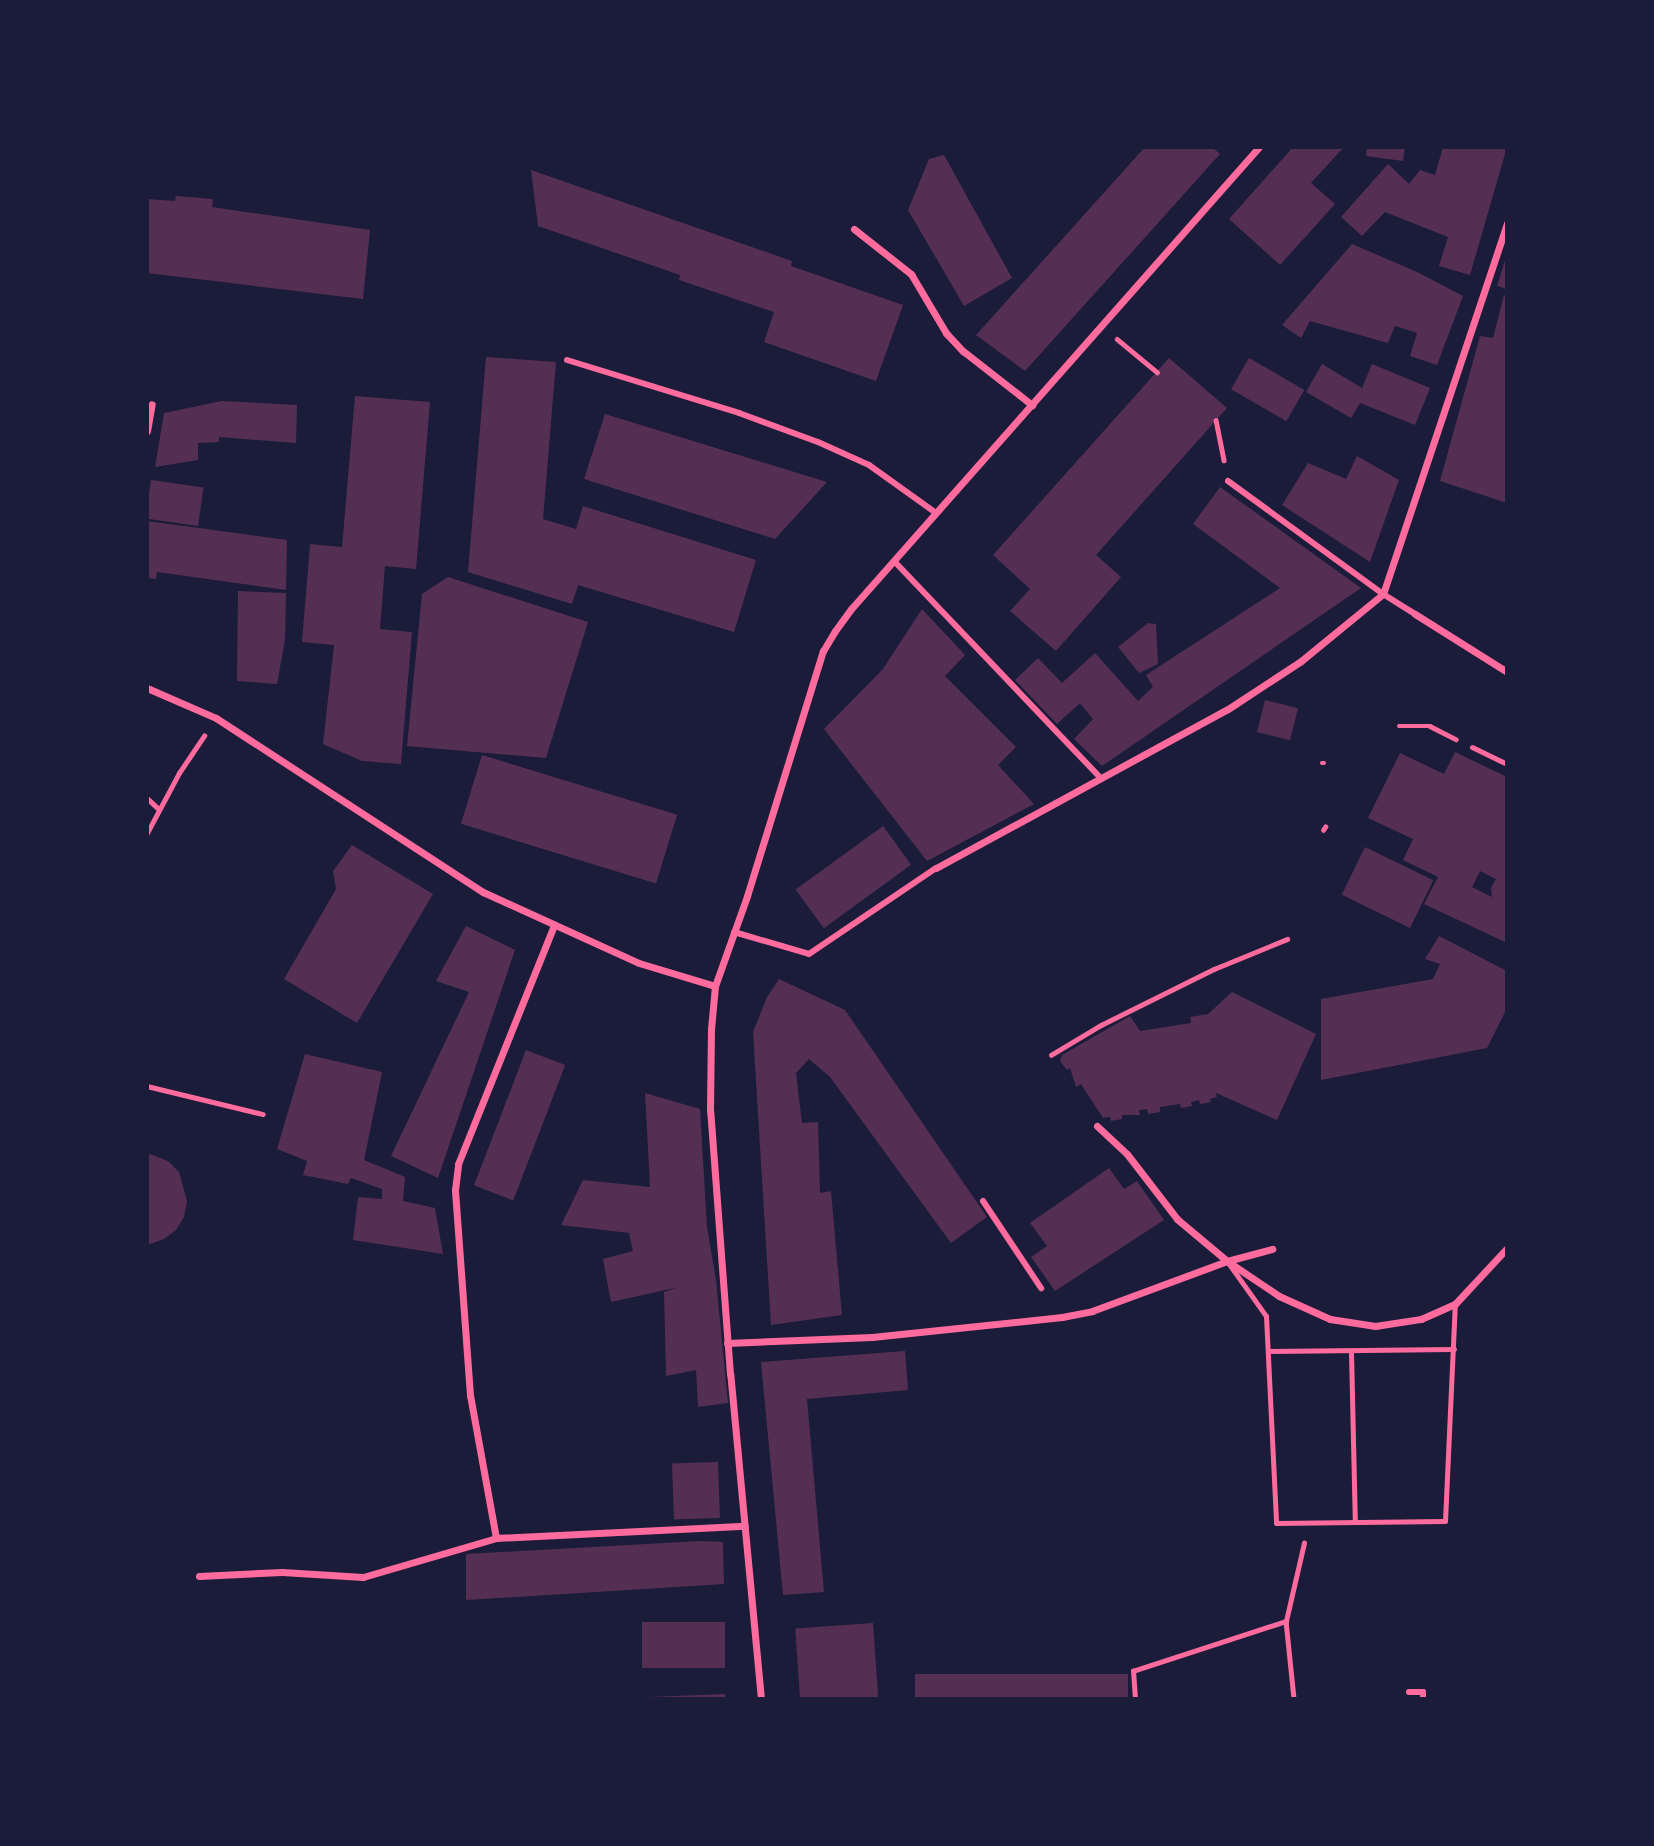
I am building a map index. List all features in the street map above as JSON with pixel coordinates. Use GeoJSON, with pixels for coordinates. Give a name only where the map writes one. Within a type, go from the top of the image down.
{"type":"FeatureCollection","features":[{"type":"Feature","properties":{"kind":"street"},"geometry":{"type":"LineString","coordinates":[[761,1699],[727,1343],[710,1110],[710,1029],[715,986],[824,651],[851,609],[1259,147]]}},
{"type":"Feature","properties":{"kind":"street"},"geometry":{"type":"LineString","coordinates":[[734,932],[809,954],[936,868],[1228,709],[1301,661],[1383,594],[1507,223]]}},
{"type":"Feature","properties":{"kind":"street"},"geometry":{"type":"LineString","coordinates":[[854,229],[911,274],[946,333],[963,351],[1032,405]]}},
{"type":"Feature","properties":{"kind":"street"},"geometry":{"type":"LineString","coordinates":[[567,360],[738,412],[818,442],[869,465],[936,513]]}},
{"type":"Feature","properties":{"kind":"street"},"geometry":{"type":"LineString","coordinates":[[147,431],[152,404]]}},
{"type":"Feature","properties":{"kind":"street"},"geometry":{"type":"LineString","coordinates":[[1228,481],[1383,594],[1507,672]]}},
{"type":"Feature","properties":{"kind":"street"},"geometry":{"type":"LineString","coordinates":[[894,561],[1101,778]]}},
{"type":"Feature","properties":{"kind":"street"},"geometry":{"type":"LineString","coordinates":[[147,688],[216,718],[483,892],[639,963],[715,986]]}},
{"type":"Feature","properties":{"kind":"street"},"geometry":{"type":"LineString","coordinates":[[496,1538],[470,1395],[455,1190],[458,1164],[554,925]]}},
{"type":"Feature","properties":{"kind":"street"},"geometry":{"type":"LineString","coordinates":[[1097,1126],[1127,1154],[1177,1219],[1227,1261],[1279,1296],[1330,1319],[1375,1326],[1421,1319],[1455,1304],[1507,1248]]}},
{"type":"Feature","properties":{"kind":"street"},"geometry":{"type":"LineString","coordinates":[[983,1201],[1041,1288]]}},
{"type":"Feature","properties":{"kind":"street"},"geometry":{"type":"LineString","coordinates":[[727,1343],[872,1337],[978,1328],[1092,1311],[1227,1261],[1272,1249]]}},
{"type":"Feature","properties":{"kind":"street"},"geometry":{"type":"LineString","coordinates":[[199,1576],[282,1572],[363,1577],[496,1538],[745,1526]]}},
{"type":"Feature","properties":{"kind":"street"},"geometry":{"type":"LineString","coordinates":[[1409,1692],[1423,1692],[1423,1699]]}},
{"type":"Feature","properties":{"kind":"lane"},"geometry":{"type":"LineString","coordinates":[[1472,747],[1507,764]]}},
{"type":"Feature","properties":{"kind":"lane"},"geometry":{"type":"LineString","coordinates":[[1227,1261],[1266,1316],[1276,1523],[1446,1521],[1455,1304]]}},
{"type":"Feature","properties":{"kind":"lane"},"geometry":{"type":"LineString","coordinates":[[1268,1351],[1454,1349]]}},
{"type":"Feature","properties":{"kind":"lane"},"geometry":{"type":"LineString","coordinates":[[1351,1352],[1355,1522]]}},
{"type":"Feature","properties":{"kind":"path"},"geometry":{"type":"LineString","coordinates":[[1101,326],[1157,372]]}},
{"type":"Feature","properties":{"kind":"path"},"geometry":{"type":"LineString","coordinates":[[1216,420],[1228,481]]}},
{"type":"Feature","properties":{"kind":"path"},"geometry":{"type":"LineString","coordinates":[[147,832],[179,773],[216,718]]}},
{"type":"Feature","properties":{"kind":"path"},"geometry":{"type":"LineString","coordinates":[[1399,726],[1430,726],[1472,747]]}},
{"type":"Feature","properties":{"kind":"path"},"geometry":{"type":"LineString","coordinates":[[147,798],[159,809]]}},
{"type":"Feature","properties":{"kind":"path"},"geometry":{"type":"LineString","coordinates":[[1051,1055],[1101,1025],[1214,969],[1287,939]]}},
{"type":"Feature","properties":{"kind":"path"},"geometry":{"type":"LineString","coordinates":[[147,1086],[263,1114]]}},
{"type":"Feature","properties":{"kind":"path"},"geometry":{"type":"LineString","coordinates":[[1294,1699],[1286,1621],[1309,1523]]}},
{"type":"Feature","properties":{"kind":"path"},"geometry":{"type":"LineString","coordinates":[[1135,1699],[1133,1671],[1286,1621]]}},
{"type":"Feature","properties":{"kind":"building"},"geometry":{"type":"Polygon","coordinates":[[[1145,147],[1212,147],[1220,154],[1025,371],[976,335],[1145,147]]]}},
{"type":"Feature","properties":{"kind":"building"},"geometry":{"type":"Polygon","coordinates":[[[1293,147],[1344,147],[1311,183],[1335,204],[1280,265],[1229,219],[1293,147]]]}},
{"type":"Feature","properties":{"kind":"building"},"geometry":{"type":"Polygon","coordinates":[[[1367,147],[1405,147],[1403,161],[1366,156],[1367,147]]]}},
{"type":"Feature","properties":{"kind":"building"},"geometry":{"type":"Polygon","coordinates":[[[1443,147],[1507,147],[1470,275],[1439,266],[1448,237],[1385,212],[1362,236],[1341,217],[1388,164],[1409,184],[1420,170],[1435,175],[1443,147]]]}},
{"type":"Feature","properties":{"kind":"building"},"geometry":{"type":"Polygon","coordinates":[[[944,155],[1012,278],[964,306],[908,210],[929,159],[944,155]]]}},
{"type":"Feature","properties":{"kind":"building"},"geometry":{"type":"Polygon","coordinates":[[[531,170],[792,261],[791,266],[903,305],[876,381],[764,342],[774,312],[679,280],[680,275],[538,226],[531,170]]]}},
{"type":"Feature","properties":{"kind":"building"},"geometry":{"type":"Polygon","coordinates":[[[176,196],[213,199],[212,207],[370,230],[363,299],[147,273],[147,199],[175,201],[176,196]]]}},
{"type":"Feature","properties":{"kind":"building"},"geometry":{"type":"Polygon","coordinates":[[[1352,244],[1417,272],[1463,296],[1437,365],[1410,356],[1417,333],[1395,326],[1388,343],[1310,321],[1301,338],[1282,325],[1352,244]]]}},
{"type":"Feature","properties":{"kind":"building"},"geometry":{"type":"Polygon","coordinates":[[[1507,257],[1507,289],[1497,286],[1507,257]]]}},
{"type":"Feature","properties":{"kind":"building"},"geometry":{"type":"Polygon","coordinates":[[[1504,295],[1507,296],[1507,503],[1440,481],[1480,336],[1493,338],[1504,295]]]}},
{"type":"Feature","properties":{"kind":"building"},"geometry":{"type":"Polygon","coordinates":[[[486,357],[556,362],[543,519],[576,529],[583,506],[756,560],[734,632],[578,585],[572,604],[468,572],[486,357]]]}},
{"type":"Feature","properties":{"kind":"building"},"geometry":{"type":"Polygon","coordinates":[[[1169,358],[1227,408],[1096,555],[1121,577],[1056,651],[1010,611],[1030,589],[993,555],[1169,358]]]}},
{"type":"Feature","properties":{"kind":"building"},"geometry":{"type":"Polygon","coordinates":[[[1249,358],[1304,390],[1286,421],[1231,389],[1249,358]]]}},
{"type":"Feature","properties":{"kind":"building"},"geometry":{"type":"Polygon","coordinates":[[[1322,364],[1362,388],[1372,364],[1430,388],[1415,425],[1360,403],[1351,418],[1306,392],[1322,364]]]}},
{"type":"Feature","properties":{"kind":"building"},"geometry":{"type":"Polygon","coordinates":[[[355,396],[430,402],[416,569],[385,566],[380,629],[412,632],[401,764],[362,761],[323,744],[334,645],[302,642],[310,544],[342,547],[355,396]]]}},
{"type":"Feature","properties":{"kind":"building"},"geometry":{"type":"Polygon","coordinates":[[[222,401],[297,405],[296,443],[219,437],[219,442],[198,443],[198,460],[155,467],[164,413],[222,401]]]}},
{"type":"Feature","properties":{"kind":"building"},"geometry":{"type":"Polygon","coordinates":[[[605,414],[827,482],[775,539],[584,479],[605,414]]]}},
{"type":"Feature","properties":{"kind":"building"},"geometry":{"type":"Polygon","coordinates":[[[1357,456],[1399,480],[1370,562],[1282,505],[1308,463],[1346,479],[1357,456]]]}},
{"type":"Feature","properties":{"kind":"building"},"geometry":{"type":"Polygon","coordinates":[[[151,480],[203,487],[198,526],[147,519],[151,480]]]}},
{"type":"Feature","properties":{"kind":"building"},"geometry":{"type":"Polygon","coordinates":[[[1220,487],[1361,588],[1102,766],[1074,739],[1093,719],[1080,703],[1057,724],[1015,680],[1038,658],[1062,683],[1095,653],[1138,701],[1153,687],[1146,675],[1280,588],[1193,524],[1220,487]]]}},
{"type":"Feature","properties":{"kind":"building"},"geometry":{"type":"Polygon","coordinates":[[[147,521],[287,540],[286,590],[157,572],[156,579],[147,578],[147,521]]]}},
{"type":"Feature","properties":{"kind":"building"},"geometry":{"type":"Polygon","coordinates":[[[448,577],[588,622],[546,758],[407,746],[422,594],[448,577]]]}},
{"type":"Feature","properties":{"kind":"building"},"geometry":{"type":"Polygon","coordinates":[[[238,591],[286,593],[285,640],[277,684],[237,681],[238,591]]]}},
{"type":"Feature","properties":{"kind":"building"},"geometry":{"type":"Polygon","coordinates":[[[922,609],[965,655],[945,676],[1016,747],[998,765],[1034,804],[927,861],[824,729],[883,669],[922,609]]]}},
{"type":"Feature","properties":{"kind":"building"},"geometry":{"type":"Polygon","coordinates":[[[1148,623],[1156,624],[1158,664],[1139,673],[1118,647],[1148,623]]]}},
{"type":"Feature","properties":{"kind":"building"},"geometry":{"type":"Polygon","coordinates":[[[1265,700],[1298,708],[1290,740],[1257,732],[1265,700]]]}},
{"type":"Feature","properties":{"kind":"building"},"geometry":{"type":"Polygon","coordinates":[[[1455,752],[1507,777],[1507,943],[1424,904],[1438,877],[1403,860],[1413,839],[1368,818],[1400,753],[1444,774],[1455,752]],[[1480,871],[1472,887],[1492,897],[1491,888],[1496,879],[1480,871]]]}},
{"type":"Feature","properties":{"kind":"building"},"geometry":{"type":"Polygon","coordinates":[[[482,755],[677,815],[656,883],[461,824],[482,755]]]}},
{"type":"Feature","properties":{"kind":"building"},"geometry":{"type":"Polygon","coordinates":[[[883,826],[911,865],[824,928],[796,889],[883,826]]]}},
{"type":"Feature","properties":{"kind":"building"},"geometry":{"type":"Polygon","coordinates":[[[352,845],[433,894],[357,1023],[284,979],[336,889],[333,871],[352,845]]]}},
{"type":"Feature","properties":{"kind":"building"},"geometry":{"type":"Polygon","coordinates":[[[1365,847],[1433,880],[1410,928],[1342,895],[1365,847]]]}},
{"type":"Feature","properties":{"kind":"building"},"geometry":{"type":"Polygon","coordinates":[[[466,926],[515,950],[438,1178],[391,1156],[469,992],[436,981],[466,926]]]}},
{"type":"Feature","properties":{"kind":"building"},"geometry":{"type":"Polygon","coordinates":[[[1439,936],[1507,971],[1507,1008],[1487,1048],[1321,1080],[1321,999],[1433,979],[1440,964],[1425,959],[1439,936]]]}},
{"type":"Feature","properties":{"kind":"building"},"geometry":{"type":"Polygon","coordinates":[[[779,979],[845,1010],[987,1217],[951,1243],[830,1077],[809,1059],[796,1073],[802,1123],[818,1122],[820,1193],[831,1191],[842,1315],[771,1325],[753,1032],[767,997],[779,979]]]}},
{"type":"Feature","properties":{"kind":"building"},"geometry":{"type":"Polygon","coordinates":[[[1232,992],[1316,1034],[1277,1120],[1216,1093],[1217,1097],[1210,1099],[1211,1102],[1200,1104],[1199,1100],[1191,1102],[1192,1106],[1181,1108],[1180,1104],[1160,1107],[1160,1112],[1148,1114],[1147,1109],[1139,1110],[1140,1115],[1122,1115],[1122,1119],[1111,1121],[1110,1117],[1103,1118],[1081,1084],[1076,1087],[1070,1068],[1067,1070],[1060,1061],[1062,1055],[1130,1016],[1140,1031],[1191,1023],[1190,1017],[1208,1014],[1232,992]]]}},
{"type":"Feature","properties":{"kind":"building"},"geometry":{"type":"Polygon","coordinates":[[[526,1050],[565,1065],[513,1200],[474,1185],[526,1050]]]}},
{"type":"Feature","properties":{"kind":"building"},"geometry":{"type":"Polygon","coordinates":[[[305,1054],[382,1072],[364,1160],[405,1177],[403,1201],[435,1208],[443,1254],[353,1240],[358,1197],[382,1199],[382,1189],[351,1178],[348,1184],[303,1175],[307,1161],[277,1149],[305,1054]]]}},
{"type":"Feature","properties":{"kind":"building"},"geometry":{"type":"Polygon","coordinates":[[[645,1093],[700,1109],[707,1227],[716,1280],[728,1403],[698,1407],[696,1370],[666,1376],[664,1292],[679,1287],[611,1302],[603,1259],[633,1251],[629,1233],[561,1225],[583,1180],[650,1187],[645,1093]]]}},
{"type":"Feature","properties":{"kind":"building"},"geometry":{"type":"Polygon","coordinates":[[[147,1153],[168,1161],[179,1172],[187,1201],[184,1217],[176,1230],[164,1239],[147,1245],[147,1153]]]}},
{"type":"Feature","properties":{"kind":"building"},"geometry":{"type":"Polygon","coordinates":[[[1109,1168],[1124,1189],[1137,1181],[1164,1220],[1055,1291],[1031,1257],[1047,1246],[1030,1223],[1109,1168]]]}},
{"type":"Feature","properties":{"kind":"building"},"geometry":{"type":"Polygon","coordinates":[[[905,1351],[908,1390],[807,1399],[824,1592],[783,1595],[761,1362],[905,1351]]]}},
{"type":"Feature","properties":{"kind":"building"},"geometry":{"type":"Polygon","coordinates":[[[718,1462],[720,1518],[674,1520],[672,1464],[718,1462]]]}},
{"type":"Feature","properties":{"kind":"building"},"geometry":{"type":"Polygon","coordinates":[[[723,1542],[724,1584],[466,1600],[466,1554],[723,1542]]]}},
{"type":"Feature","properties":{"kind":"building"},"geometry":{"type":"Polygon","coordinates":[[[642,1622],[725,1622],[725,1668],[642,1668],[642,1622]]]}},
{"type":"Feature","properties":{"kind":"building"},"geometry":{"type":"Polygon","coordinates":[[[873,1623],[878,1699],[800,1699],[795,1628],[873,1623]]]}},
{"type":"Feature","properties":{"kind":"building"},"geometry":{"type":"Polygon","coordinates":[[[915,1674],[1128,1674],[1128,1699],[915,1699],[915,1674]]]}},
{"type":"Feature","properties":{"kind":"building"},"geometry":{"type":"Polygon","coordinates":[[[725,1694],[725,1699],[648,1699],[648,1697],[725,1694]]]}}]}
